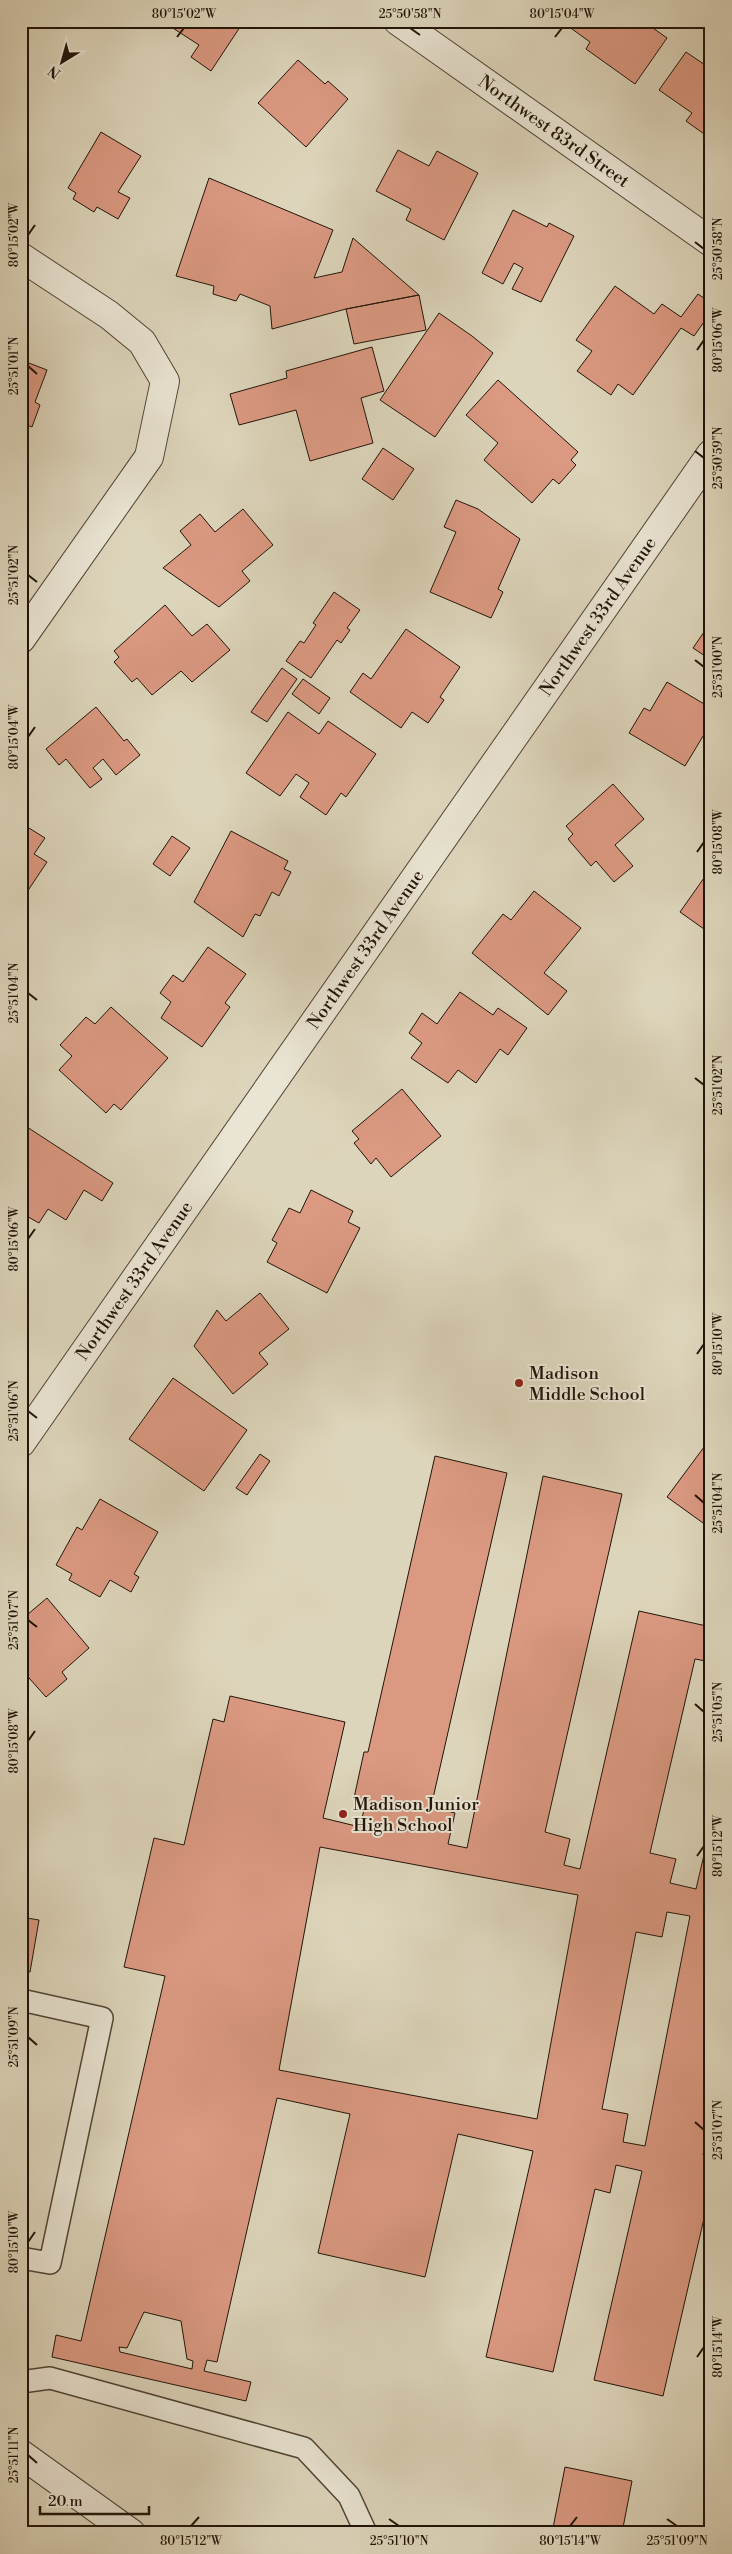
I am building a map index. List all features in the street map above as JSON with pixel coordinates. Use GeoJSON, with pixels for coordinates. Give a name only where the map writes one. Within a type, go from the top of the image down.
{"type":"FeatureCollection","features":[{"type":"Feature","properties":{"kind":"street","name":"Northwest 83rd Street"},"geometry":{"type":"LineString","coordinates":[[398,21],[711,242]]}},
{"type":"Feature","properties":{"kind":"street"},"geometry":{"type":"LineString","coordinates":[[21,257],[109,315],[142,342],[165,380],[149,457],[21,639]]}},
{"type":"Feature","properties":{"kind":"street","name":"Northwest 33rd Avenue"},"geometry":{"type":"LineString","coordinates":[[21,1443],[711,454]]}},
{"type":"Feature","properties":{"kind":"street"},"geometry":{"type":"LineString","coordinates":[[21,2454],[131,2533]]}},
{"type":"Feature","properties":{"kind":"lane"},"geometry":{"type":"LineString","coordinates":[[21,2000],[102,2018],[50,2263],[21,2258]]}},
{"type":"Feature","properties":{"kind":"lane"},"geometry":{"type":"LineString","coordinates":[[21,2382],[50,2378],[304,2448],[349,2496],[366,2533]]}},
{"type":"Feature","properties":{"kind":"building"},"geometry":{"type":"Polygon","coordinates":[[[166,21],[244,21],[211,71],[191,57],[199,45],[165,23],[166,21]]]}},
{"type":"Feature","properties":{"kind":"building"},"geometry":{"type":"Polygon","coordinates":[[[561,21],[643,21],[667,38],[635,84],[586,49],[590,42],[561,21]]]}},
{"type":"Feature","properties":{"kind":"building"},"geometry":{"type":"Polygon","coordinates":[[[686,52],[711,69],[711,139],[686,121],[692,113],[659,90],[686,52]]]}},
{"type":"Feature","properties":{"kind":"building"},"geometry":{"type":"Polygon","coordinates":[[[298,60],[325,84],[328,81],[348,99],[306,147],[258,103],[298,60]]]}},
{"type":"Feature","properties":{"kind":"building"},"geometry":{"type":"Polygon","coordinates":[[[101,132],[141,156],[118,192],[130,198],[118,219],[97,207],[94,212],[73,199],[76,193],[68,188],[101,132]]]}},
{"type":"Feature","properties":{"kind":"building"},"geometry":{"type":"Polygon","coordinates":[[[398,150],[429,166],[437,151],[478,173],[444,240],[406,220],[411,209],[376,191],[398,150]]]}},
{"type":"Feature","properties":{"kind":"building"},"geometry":{"type":"Polygon","coordinates":[[[209,178],[333,230],[314,278],[342,272],[353,238],[419,295],[346,309],[272,329],[270,306],[240,294],[236,301],[213,294],[214,286],[176,276],[209,178]]]}},
{"type":"Feature","properties":{"kind":"building"},"geometry":{"type":"Polygon","coordinates":[[[513,210],[547,227],[549,223],[574,236],[541,302],[512,289],[523,268],[514,263],[503,284],[482,273],[513,210]]]}},
{"type":"Feature","properties":{"kind":"building"},"geometry":{"type":"Polygon","coordinates":[[[615,286],[654,314],[662,304],[681,317],[698,294],[711,303],[711,312],[694,336],[681,328],[633,395],[618,384],[611,395],[577,371],[592,351],[576,340],[615,286]]]}},
{"type":"Feature","properties":{"kind":"building"},"geometry":{"type":"Polygon","coordinates":[[[419,295],[426,330],[354,344],[346,309],[419,295]]]}},
{"type":"Feature","properties":{"kind":"building"},"geometry":{"type":"Polygon","coordinates":[[[439,313],[493,353],[435,437],[380,400],[439,313]]]}},
{"type":"Feature","properties":{"kind":"building"},"geometry":{"type":"Polygon","coordinates":[[[372,347],[384,391],[361,398],[373,443],[310,461],[296,410],[239,425],[230,394],[287,378],[286,371],[372,347]]]}},
{"type":"Feature","properties":{"kind":"building"},"geometry":{"type":"Polygon","coordinates":[[[21,360],[47,370],[35,402],[40,405],[32,427],[27,425],[21,441],[21,360]]]}},
{"type":"Feature","properties":{"kind":"building"},"geometry":{"type":"Polygon","coordinates":[[[498,380],[578,452],[571,460],[576,465],[559,484],[553,479],[532,503],[484,460],[498,443],[466,415],[498,380]]]}},
{"type":"Feature","properties":{"kind":"building"},"geometry":{"type":"Polygon","coordinates":[[[383,448],[414,469],[393,500],[362,479],[383,448]]]}},
{"type":"Feature","properties":{"kind":"building"},"geometry":{"type":"Polygon","coordinates":[[[456,500],[478,509],[520,539],[498,589],[503,592],[491,618],[430,592],[456,532],[444,527],[456,500]]]}},
{"type":"Feature","properties":{"kind":"building"},"geometry":{"type":"Polygon","coordinates":[[[243,509],[273,545],[242,571],[250,581],[219,607],[163,568],[191,545],[180,531],[200,514],[215,532],[243,509]]]}},
{"type":"Feature","properties":{"kind":"building"},"geometry":{"type":"Polygon","coordinates":[[[334,592],[360,610],[347,628],[350,630],[341,643],[337,640],[311,678],[286,661],[300,641],[304,643],[316,625],[313,623],[334,592]]]}},
{"type":"Feature","properties":{"kind":"building"},"geometry":{"type":"Polygon","coordinates":[[[165,605],[192,636],[207,624],[230,650],[192,682],[181,671],[152,695],[137,678],[132,682],[114,662],[119,657],[114,651],[165,605]]]}},
{"type":"Feature","properties":{"kind":"building"},"geometry":{"type":"Polygon","coordinates":[[[711,608],[711,622],[704,617],[711,608]]]}},
{"type":"Feature","properties":{"kind":"building"},"geometry":{"type":"Polygon","coordinates":[[[711,622],[711,660],[693,648],[711,622]]]}},
{"type":"Feature","properties":{"kind":"building"},"geometry":{"type":"Polygon","coordinates":[[[406,629],[460,667],[440,697],[444,700],[428,723],[412,712],[401,728],[350,692],[363,673],[371,679],[406,629]]]}},
{"type":"Feature","properties":{"kind":"building"},"geometry":{"type":"Polygon","coordinates":[[[282,668],[297,679],[267,722],[251,712],[282,668]]]}},
{"type":"Feature","properties":{"kind":"building"},"geometry":{"type":"Polygon","coordinates":[[[303,679],[330,698],[319,714],[292,694],[303,679]]]}},
{"type":"Feature","properties":{"kind":"building"},"geometry":{"type":"Polygon","coordinates":[[[667,682],[711,708],[711,723],[685,766],[629,733],[644,708],[650,711],[667,682]]]}},
{"type":"Feature","properties":{"kind":"building"},"geometry":{"type":"Polygon","coordinates":[[[96,707],[124,741],[127,739],[140,755],[116,775],[103,759],[93,768],[102,779],[90,788],[66,759],[59,765],[46,749],[96,707]]]}},
{"type":"Feature","properties":{"kind":"building"},"geometry":{"type":"Polygon","coordinates":[[[288,712],[319,734],[328,721],[376,754],[346,797],[341,793],[326,815],[300,797],[309,783],[296,774],[280,796],[246,773],[288,712]]]}},
{"type":"Feature","properties":{"kind":"building"},"geometry":{"type":"Polygon","coordinates":[[[613,784],[644,819],[615,845],[633,866],[614,882],[596,861],[591,866],[568,839],[573,834],[566,826],[613,784]]]}},
{"type":"Feature","properties":{"kind":"building"},"geometry":{"type":"Polygon","coordinates":[[[21,823],[45,838],[34,854],[47,862],[21,901],[21,823]]]}},
{"type":"Feature","properties":{"kind":"building"},"geometry":{"type":"Polygon","coordinates":[[[231,831],[288,861],[284,869],[291,872],[279,896],[272,892],[260,916],[255,914],[243,937],[194,902],[231,831]]]}},
{"type":"Feature","properties":{"kind":"building"},"geometry":{"type":"Polygon","coordinates":[[[172,836],[190,848],[170,876],[153,864],[172,836]]]}},
{"type":"Feature","properties":{"kind":"building"},"geometry":{"type":"Polygon","coordinates":[[[711,868],[711,934],[680,912],[711,868]]]}},
{"type":"Feature","properties":{"kind":"building"},"geometry":{"type":"Polygon","coordinates":[[[534,891],[581,928],[544,973],[567,991],[548,1015],[472,953],[503,914],[511,920],[534,891]]]}},
{"type":"Feature","properties":{"kind":"building"},"geometry":{"type":"Polygon","coordinates":[[[208,947],[246,974],[225,1003],[230,1007],[202,1047],[161,1018],[171,1002],[160,993],[173,975],[183,982],[208,947]]]}},
{"type":"Feature","properties":{"kind":"building"},"geometry":{"type":"Polygon","coordinates":[[[460,992],[493,1015],[498,1008],[527,1028],[508,1055],[500,1049],[476,1083],[458,1070],[448,1083],[411,1058],[422,1043],[409,1033],[422,1013],[437,1024],[460,992]]]}},
{"type":"Feature","properties":{"kind":"building"},"geometry":{"type":"Polygon","coordinates":[[[111,1007],[168,1058],[121,1110],[114,1104],[106,1113],[59,1070],[72,1056],[60,1045],[86,1017],[95,1024],[111,1007]]]}},
{"type":"Feature","properties":{"kind":"building"},"geometry":{"type":"Polygon","coordinates":[[[402,1089],[441,1136],[391,1177],[376,1158],[371,1164],[354,1143],[359,1139],[352,1131],[402,1089]]]}},
{"type":"Feature","properties":{"kind":"building"},"geometry":{"type":"Polygon","coordinates":[[[27,1127],[113,1183],[102,1201],[84,1190],[66,1220],[48,1209],[39,1223],[21,1213],[21,1136],[27,1127]]]}},
{"type":"Feature","properties":{"kind":"building"},"geometry":{"type":"Polygon","coordinates":[[[311,1190],[353,1211],[348,1222],[360,1228],[327,1293],[267,1262],[277,1243],[272,1240],[289,1208],[300,1213],[311,1190]]]}},
{"type":"Feature","properties":{"kind":"building"},"geometry":{"type":"Polygon","coordinates":[[[260,1293],[289,1329],[259,1353],[268,1364],[233,1394],[194,1346],[217,1310],[226,1321],[260,1293]]]}},
{"type":"Feature","properties":{"kind":"building"},"geometry":{"type":"Polygon","coordinates":[[[173,1378],[247,1430],[204,1491],[129,1439],[173,1378]]]}},
{"type":"Feature","properties":{"kind":"building"},"geometry":{"type":"Polygon","coordinates":[[[710,1439],[711,1527],[710,1528],[667,1497],[710,1439]]]}},
{"type":"Feature","properties":{"kind":"building"},"geometry":{"type":"Polygon","coordinates":[[[260,1454],[270,1461],[247,1495],[236,1488],[260,1454]]]}},
{"type":"Feature","properties":{"kind":"building"},"geometry":{"type":"Polygon","coordinates":[[[435,1456],[507,1473],[431,1807],[455,1813],[448,1844],[467,1848],[543,1476],[622,1494],[545,1832],[570,1839],[564,1865],[580,1869],[639,1611],[711,1627],[711,1662],[695,1659],[650,1853],[676,1859],[670,1883],[696,1889],[711,1825],[711,2121],[703,2155],[711,2157],[711,2215],[705,2214],[663,2396],[594,2380],[642,2171],[616,2165],[610,2193],[595,2189],[553,2372],[486,2357],[533,2151],[458,2134],[425,2277],[318,2253],[350,2114],[277,2098],[217,2362],[207,2360],[204,2371],[251,2382],[246,2401],[52,2357],[56,2335],[81,2341],[165,1976],[124,1967],[154,1838],[184,1845],[213,1719],[224,1722],[230,1696],[345,1722],[323,1818],[360,1827],[366,1801],[354,1798],[364,1752],[368,1752],[435,1456]],[[320,1847],[279,2070],[537,2119],[578,1895],[320,1847]],[[667,1912],[662,1937],[636,1932],[602,2109],[628,2114],[623,2142],[645,2146],[690,1916],[667,1912]],[[144,2312],[127,2348],[119,2347],[120,2352],[192,2369],[193,2361],[187,2359],[181,2321],[144,2312]]]}},
{"type":"Feature","properties":{"kind":"building"},"geometry":{"type":"Polygon","coordinates":[[[100,1499],[158,1532],[134,1574],[139,1577],[131,1592],[110,1580],[100,1597],[69,1580],[72,1574],[56,1565],[77,1527],[82,1530],[100,1499]]]}},
{"type":"Feature","properties":{"kind":"building"},"geometry":{"type":"Polygon","coordinates":[[[47,1598],[89,1648],[62,1672],[67,1679],[46,1697],[21,1669],[21,1620],[47,1598]]]}},
{"type":"Feature","properties":{"kind":"building"},"geometry":{"type":"Polygon","coordinates":[[[21,1917],[39,1920],[30,1972],[21,1971],[21,1917]]]}},
{"type":"Feature","properties":{"kind":"building"},"geometry":{"type":"Polygon","coordinates":[[[565,2467],[632,2481],[622,2533],[552,2533],[565,2467]]]}},
{"type":"Feature","properties":{"kind":"place","name":"Madison Middle School"},"geometry":{"type":"Point","coordinates":[519,1383]}},
{"type":"Feature","properties":{"kind":"place","name":"Madison Junior High School"},"geometry":{"type":"Point","coordinates":[343,1814]}}]}
